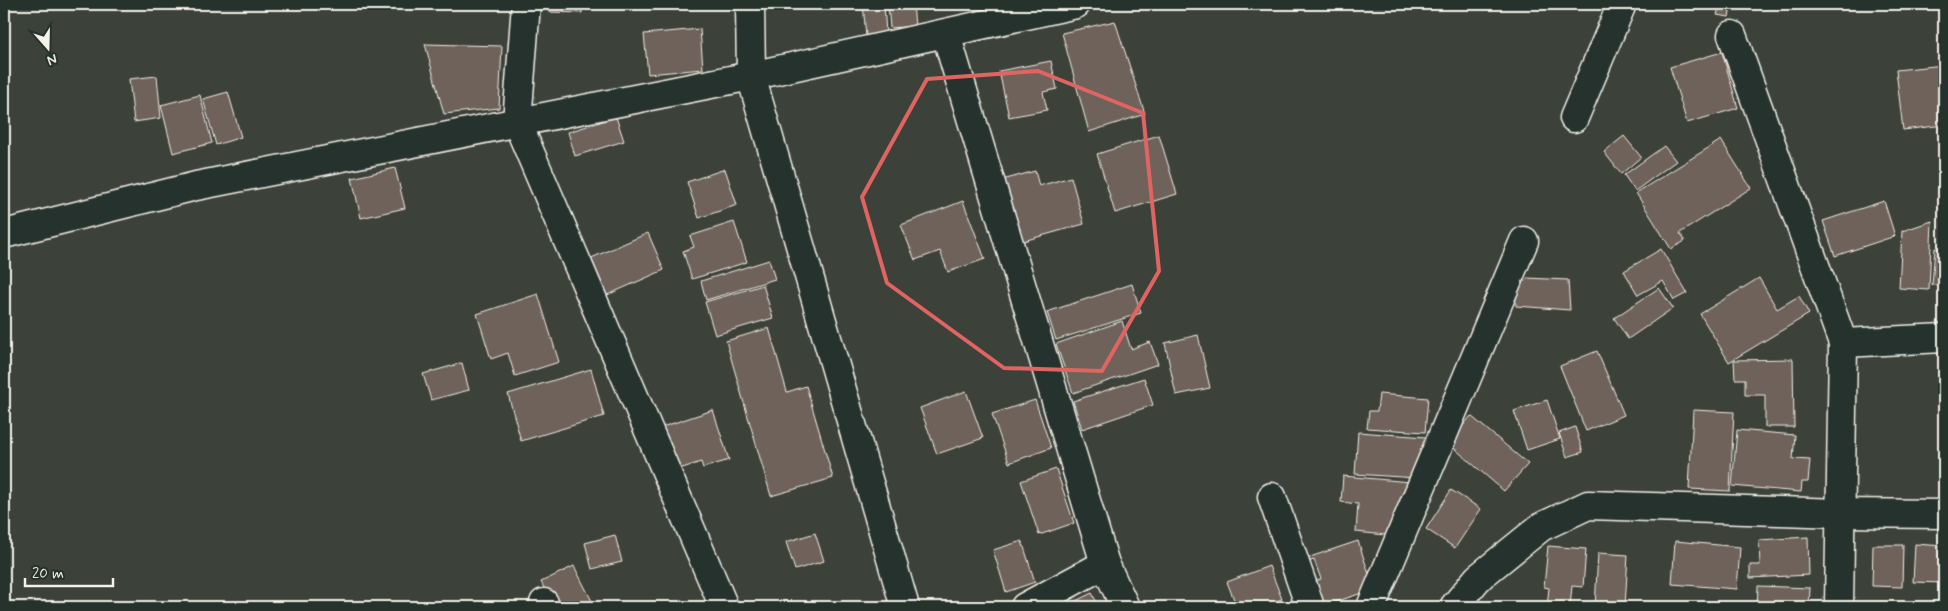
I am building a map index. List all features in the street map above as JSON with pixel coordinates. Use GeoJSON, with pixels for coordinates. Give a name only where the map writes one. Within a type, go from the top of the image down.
{"type":"FeatureCollection","features":[{"type":"Feature","properties":{"kind":"street"},"geometry":{"type":"LineString","coordinates":[[526,4],[517,122],[724,607]]}},
{"type":"Feature","properties":{"kind":"street"},"geometry":{"type":"LineString","coordinates":[[750,4],[751,76],[905,607]]}},
{"type":"Feature","properties":{"kind":"street"},"geometry":{"type":"LineString","coordinates":[[4,234],[196,186],[751,76],[1076,4]]}},
{"type":"Feature","properties":{"kind":"street"},"geometry":{"type":"LineString","coordinates":[[1574,118],[1622,4]]}},
{"type":"Feature","properties":{"kind":"street"},"geometry":{"type":"LineString","coordinates":[[946,34],[1105,564],[1125,607]]}},
{"type":"Feature","properties":{"kind":"street"},"geometry":{"type":"LineString","coordinates":[[1732,35],[1843,343],[1840,607]]}},
{"type":"Feature","properties":{"kind":"street"},"geometry":{"type":"LineString","coordinates":[[1371,607],[1524,241]]}},
{"type":"Feature","properties":{"kind":"street"},"geometry":{"type":"LineString","coordinates":[[1843,343],[1944,338]]}},
{"type":"Feature","properties":{"kind":"street"},"geometry":{"type":"LineString","coordinates":[[1272,497],[1310,607]]}},
{"type":"Feature","properties":{"kind":"street"},"geometry":{"type":"LineString","coordinates":[[1454,607],[1478,578],[1541,527],[1588,505],[1840,513],[1944,514]]}},
{"type":"Feature","properties":{"kind":"street"},"geometry":{"type":"LineString","coordinates":[[1025,607],[1105,564]]}},
{"type":"Feature","properties":{"kind":"highlighted area"},"geometry":{"type":"Polygon","coordinates":[[[1038,71],[1143,113],[1159,271],[1102,371],[1004,368],[887,283],[862,197],[927,79],[1038,71]]]}},
{"type":"Feature","properties":{"kind":"building"},"geometry":{"type":"Polygon","coordinates":[[[549,4],[582,4],[582,13],[549,12],[549,4]]]}},
{"type":"Feature","properties":{"kind":"building"},"geometry":{"type":"Polygon","coordinates":[[[863,4],[884,4],[886,34],[866,36],[863,4]]]}},
{"type":"Feature","properties":{"kind":"building"},"geometry":{"type":"Polygon","coordinates":[[[888,4],[913,4],[915,26],[890,28],[888,4]]]}},
{"type":"Feature","properties":{"kind":"building"},"geometry":{"type":"Polygon","coordinates":[[[1703,4],[1732,4],[1729,17],[1717,15],[1719,7],[1703,4]]]}},
{"type":"Feature","properties":{"kind":"building"},"geometry":{"type":"Polygon","coordinates":[[[1115,21],[1145,114],[1089,132],[1062,33],[1115,21]]]}},
{"type":"Feature","properties":{"kind":"building"},"geometry":{"type":"Polygon","coordinates":[[[700,29],[703,69],[648,74],[644,34],[700,29]]]}},
{"type":"Feature","properties":{"kind":"building"},"geometry":{"type":"Polygon","coordinates":[[[425,44],[502,46],[499,108],[444,114],[425,44]]]}},
{"type":"Feature","properties":{"kind":"building"},"geometry":{"type":"Polygon","coordinates":[[[1722,52],[1738,108],[1687,123],[1670,67],[1722,52]]]}},
{"type":"Feature","properties":{"kind":"building"},"geometry":{"type":"Polygon","coordinates":[[[1051,61],[1057,89],[1043,92],[1047,110],[1009,117],[999,71],[1051,61]]]}},
{"type":"Feature","properties":{"kind":"building"},"geometry":{"type":"Polygon","coordinates":[[[1944,65],[1944,125],[1903,130],[1896,70],[1944,65]]]}},
{"type":"Feature","properties":{"kind":"building"},"geometry":{"type":"Polygon","coordinates":[[[157,76],[161,118],[134,122],[129,79],[157,76]]]}},
{"type":"Feature","properties":{"kind":"building"},"geometry":{"type":"Polygon","coordinates":[[[228,92],[241,137],[216,145],[203,99],[228,92]]]}},
{"type":"Feature","properties":{"kind":"building"},"geometry":{"type":"Polygon","coordinates":[[[200,95],[212,143],[173,153],[161,105],[200,95]]]}},
{"type":"Feature","properties":{"kind":"building"},"geometry":{"type":"Polygon","coordinates":[[[616,117],[624,141],[575,156],[568,132],[616,117]]]}},
{"type":"Feature","properties":{"kind":"building"},"geometry":{"type":"Polygon","coordinates":[[[1159,135],[1177,194],[1115,213],[1097,154],[1159,135]]]}},
{"type":"Feature","properties":{"kind":"building"},"geometry":{"type":"Polygon","coordinates":[[[1624,136],[1641,157],[1621,174],[1604,152],[1624,136]]]}},
{"type":"Feature","properties":{"kind":"building"},"geometry":{"type":"Polygon","coordinates":[[[1721,140],[1751,188],[1680,233],[1685,241],[1671,249],[1636,193],[1721,140]]]}},
{"type":"Feature","properties":{"kind":"building"},"geometry":{"type":"Polygon","coordinates":[[[1664,146],[1676,161],[1635,191],[1624,175],[1664,146]]]}},
{"type":"Feature","properties":{"kind":"building"},"geometry":{"type":"Polygon","coordinates":[[[395,168],[405,208],[361,218],[352,178],[395,168]]]}},
{"type":"Feature","properties":{"kind":"building"},"geometry":{"type":"Polygon","coordinates":[[[725,169],[737,205],[699,218],[687,182],[725,169]]]}},
{"type":"Feature","properties":{"kind":"building"},"geometry":{"type":"Polygon","coordinates":[[[1035,171],[1039,186],[1071,177],[1084,224],[1016,243],[999,181],[1035,171]]]}},
{"type":"Feature","properties":{"kind":"building"},"geometry":{"type":"Polygon","coordinates":[[[963,201],[985,259],[948,272],[940,251],[915,260],[901,225],[963,201]]]}},
{"type":"Feature","properties":{"kind":"building"},"geometry":{"type":"Polygon","coordinates":[[[1884,201],[1895,236],[1835,256],[1823,221],[1884,201]]]}},
{"type":"Feature","properties":{"kind":"building"},"geometry":{"type":"Polygon","coordinates":[[[1932,221],[1929,290],[1899,288],[1902,231],[1932,221]]]}},
{"type":"Feature","properties":{"kind":"building"},"geometry":{"type":"Polygon","coordinates":[[[734,222],[747,262],[692,279],[683,251],[694,247],[690,236],[734,222]]]}},
{"type":"Feature","properties":{"kind":"building"},"geometry":{"type":"Polygon","coordinates":[[[648,233],[664,270],[605,296],[589,259],[648,233]]]}},
{"type":"Feature","properties":{"kind":"building"},"geometry":{"type":"Polygon","coordinates":[[[1935,248],[1944,249],[1944,286],[1932,285],[1935,248]]]}},
{"type":"Feature","properties":{"kind":"building"},"geometry":{"type":"Polygon","coordinates":[[[1661,249],[1687,293],[1674,300],[1663,281],[1638,295],[1624,271],[1661,249]]]}},
{"type":"Feature","properties":{"kind":"building"},"geometry":{"type":"Polygon","coordinates":[[[769,260],[775,279],[706,300],[701,281],[769,260]]]}},
{"type":"Feature","properties":{"kind":"building"},"geometry":{"type":"Polygon","coordinates":[[[1527,278],[1568,280],[1570,310],[1516,306],[1515,281],[1522,284],[1527,278]]]}},
{"type":"Feature","properties":{"kind":"building"},"geometry":{"type":"Polygon","coordinates":[[[1759,278],[1777,309],[1799,296],[1809,314],[1729,362],[1700,314],[1759,278]]]}},
{"type":"Feature","properties":{"kind":"building"},"geometry":{"type":"Polygon","coordinates":[[[1132,284],[1141,313],[1056,340],[1047,312],[1132,284]]]}},
{"type":"Feature","properties":{"kind":"building"},"geometry":{"type":"Polygon","coordinates":[[[763,285],[773,318],[715,335],[705,302],[763,285]]]}},
{"type":"Feature","properties":{"kind":"building"},"geometry":{"type":"Polygon","coordinates":[[[1659,288],[1673,308],[1628,339],[1614,318],[1659,288]]]}},
{"type":"Feature","properties":{"kind":"building"},"geometry":{"type":"Polygon","coordinates":[[[538,294],[559,362],[515,376],[508,353],[491,359],[477,314],[538,294]]]}},
{"type":"Feature","properties":{"kind":"building"},"geometry":{"type":"Polygon","coordinates":[[[1122,321],[1131,349],[1150,342],[1158,364],[1073,393],[1056,344],[1122,321]]]}},
{"type":"Feature","properties":{"kind":"building"},"geometry":{"type":"Polygon","coordinates":[[[769,328],[787,392],[806,386],[833,478],[771,496],[726,341],[769,328]]]}},
{"type":"Feature","properties":{"kind":"building"},"geometry":{"type":"Polygon","coordinates":[[[1198,335],[1210,388],[1176,395],[1165,343],[1198,335]]]}},
{"type":"Feature","properties":{"kind":"building"},"geometry":{"type":"Polygon","coordinates":[[[1597,351],[1624,415],[1586,431],[1560,366],[1597,351]]]}},
{"type":"Feature","properties":{"kind":"building"},"geometry":{"type":"Polygon","coordinates":[[[1793,359],[1794,427],[1765,427],[1765,395],[1745,395],[1745,379],[1735,379],[1734,360],[1793,359]]]}},
{"type":"Feature","properties":{"kind":"building"},"geometry":{"type":"Polygon","coordinates":[[[462,363],[469,390],[431,400],[423,374],[462,363]]]}},
{"type":"Feature","properties":{"kind":"building"},"geometry":{"type":"Polygon","coordinates":[[[591,369],[604,416],[521,441],[508,394],[591,369]]]}},
{"type":"Feature","properties":{"kind":"building"},"geometry":{"type":"Polygon","coordinates":[[[1144,378],[1153,405],[1082,429],[1073,401],[1144,378]]]}},
{"type":"Feature","properties":{"kind":"building"},"geometry":{"type":"Polygon","coordinates":[[[966,391],[983,438],[937,454],[920,408],[966,391]]]}},
{"type":"Feature","properties":{"kind":"building"},"geometry":{"type":"Polygon","coordinates":[[[1379,394],[1428,398],[1425,432],[1367,428],[1369,411],[1377,411],[1379,394]]]}},
{"type":"Feature","properties":{"kind":"building"},"geometry":{"type":"Polygon","coordinates":[[[1035,400],[1051,448],[1009,463],[992,414],[1035,400]]]}},
{"type":"Feature","properties":{"kind":"building"},"geometry":{"type":"Polygon","coordinates":[[[1547,400],[1560,439],[1527,450],[1514,411],[1547,400]]]}},
{"type":"Feature","properties":{"kind":"building"},"geometry":{"type":"Polygon","coordinates":[[[713,410],[729,460],[703,468],[701,462],[667,473],[653,430],[713,410]]]}},
{"type":"Feature","properties":{"kind":"building"},"geometry":{"type":"Polygon","coordinates":[[[1693,410],[1734,412],[1730,491],[1689,489],[1693,410]]]}},
{"type":"Feature","properties":{"kind":"building"},"geometry":{"type":"Polygon","coordinates":[[[1471,416],[1528,464],[1504,491],[1448,443],[1471,416]]]}},
{"type":"Feature","properties":{"kind":"building"},"geometry":{"type":"Polygon","coordinates":[[[1575,427],[1583,452],[1567,457],[1559,433],[1575,427]]]}},
{"type":"Feature","properties":{"kind":"building"},"geometry":{"type":"Polygon","coordinates":[[[1737,430],[1795,435],[1793,459],[1810,460],[1808,482],[1802,482],[1801,492],[1732,486],[1737,430]]]}},
{"type":"Feature","properties":{"kind":"building"},"geometry":{"type":"Polygon","coordinates":[[[1358,432],[1426,437],[1417,478],[1355,474],[1358,432]]]}},
{"type":"Feature","properties":{"kind":"building"},"geometry":{"type":"Polygon","coordinates":[[[1056,469],[1074,523],[1039,535],[1021,481],[1056,469]]]}},
{"type":"Feature","properties":{"kind":"building"},"geometry":{"type":"Polygon","coordinates":[[[1343,476],[1410,482],[1407,508],[1398,507],[1395,536],[1356,532],[1358,504],[1341,502],[1343,476]]]}},
{"type":"Feature","properties":{"kind":"building"},"geometry":{"type":"Polygon","coordinates":[[[1451,490],[1481,509],[1455,548],[1426,529],[1451,490]]]}},
{"type":"Feature","properties":{"kind":"building"},"geometry":{"type":"Polygon","coordinates":[[[815,533],[824,561],[795,570],[786,542],[815,533]]]}},
{"type":"Feature","properties":{"kind":"building"},"geometry":{"type":"Polygon","coordinates":[[[615,535],[622,562],[592,569],[585,543],[615,535]]]}},
{"type":"Feature","properties":{"kind":"building"},"geometry":{"type":"Polygon","coordinates":[[[1808,537],[1809,575],[1750,578],[1750,565],[1760,565],[1759,540],[1808,537]]]}},
{"type":"Feature","properties":{"kind":"building"},"geometry":{"type":"Polygon","coordinates":[[[1022,541],[1035,582],[1006,592],[993,550],[1022,541]]]}},
{"type":"Feature","properties":{"kind":"building"},"geometry":{"type":"Polygon","coordinates":[[[1358,541],[1374,589],[1320,607],[1311,582],[1321,579],[1314,560],[1305,563],[1304,559],[1358,541]]]}},
{"type":"Feature","properties":{"kind":"building"},"geometry":{"type":"Polygon","coordinates":[[[1675,541],[1740,547],[1737,589],[1672,584],[1675,541]]]}},
{"type":"Feature","properties":{"kind":"building"},"geometry":{"type":"Polygon","coordinates":[[[1915,544],[1944,546],[1943,583],[1913,582],[1915,544]]]}},
{"type":"Feature","properties":{"kind":"building"},"geometry":{"type":"Polygon","coordinates":[[[1873,545],[1903,545],[1902,587],[1872,586],[1873,545]]]}},
{"type":"Feature","properties":{"kind":"building"},"geometry":{"type":"Polygon","coordinates":[[[1548,546],[1586,549],[1583,587],[1572,586],[1570,607],[1547,607],[1549,588],[1544,587],[1548,546]]]}},
{"type":"Feature","properties":{"kind":"building"},"geometry":{"type":"Polygon","coordinates":[[[1598,553],[1628,555],[1625,607],[1595,607],[1598,553]]]}},
{"type":"Feature","properties":{"kind":"building"},"geometry":{"type":"Polygon","coordinates":[[[574,566],[595,607],[554,607],[541,582],[574,566]]]}},
{"type":"Feature","properties":{"kind":"building"},"geometry":{"type":"Polygon","coordinates":[[[1269,566],[1282,599],[1261,607],[1237,607],[1227,582],[1269,566]]]}},
{"type":"Feature","properties":{"kind":"building"},"geometry":{"type":"Polygon","coordinates":[[[1758,586],[1810,588],[1809,607],[1757,607],[1758,586]]]}},
{"type":"Feature","properties":{"kind":"building"},"geometry":{"type":"Polygon","coordinates":[[[1092,593],[1099,607],[1063,607],[1092,593]]]}},
{"type":"Feature","properties":{"kind":"building"},"geometry":{"type":"Polygon","coordinates":[[[1704,602],[1745,606],[1703,607],[1704,602]]]}}]}
